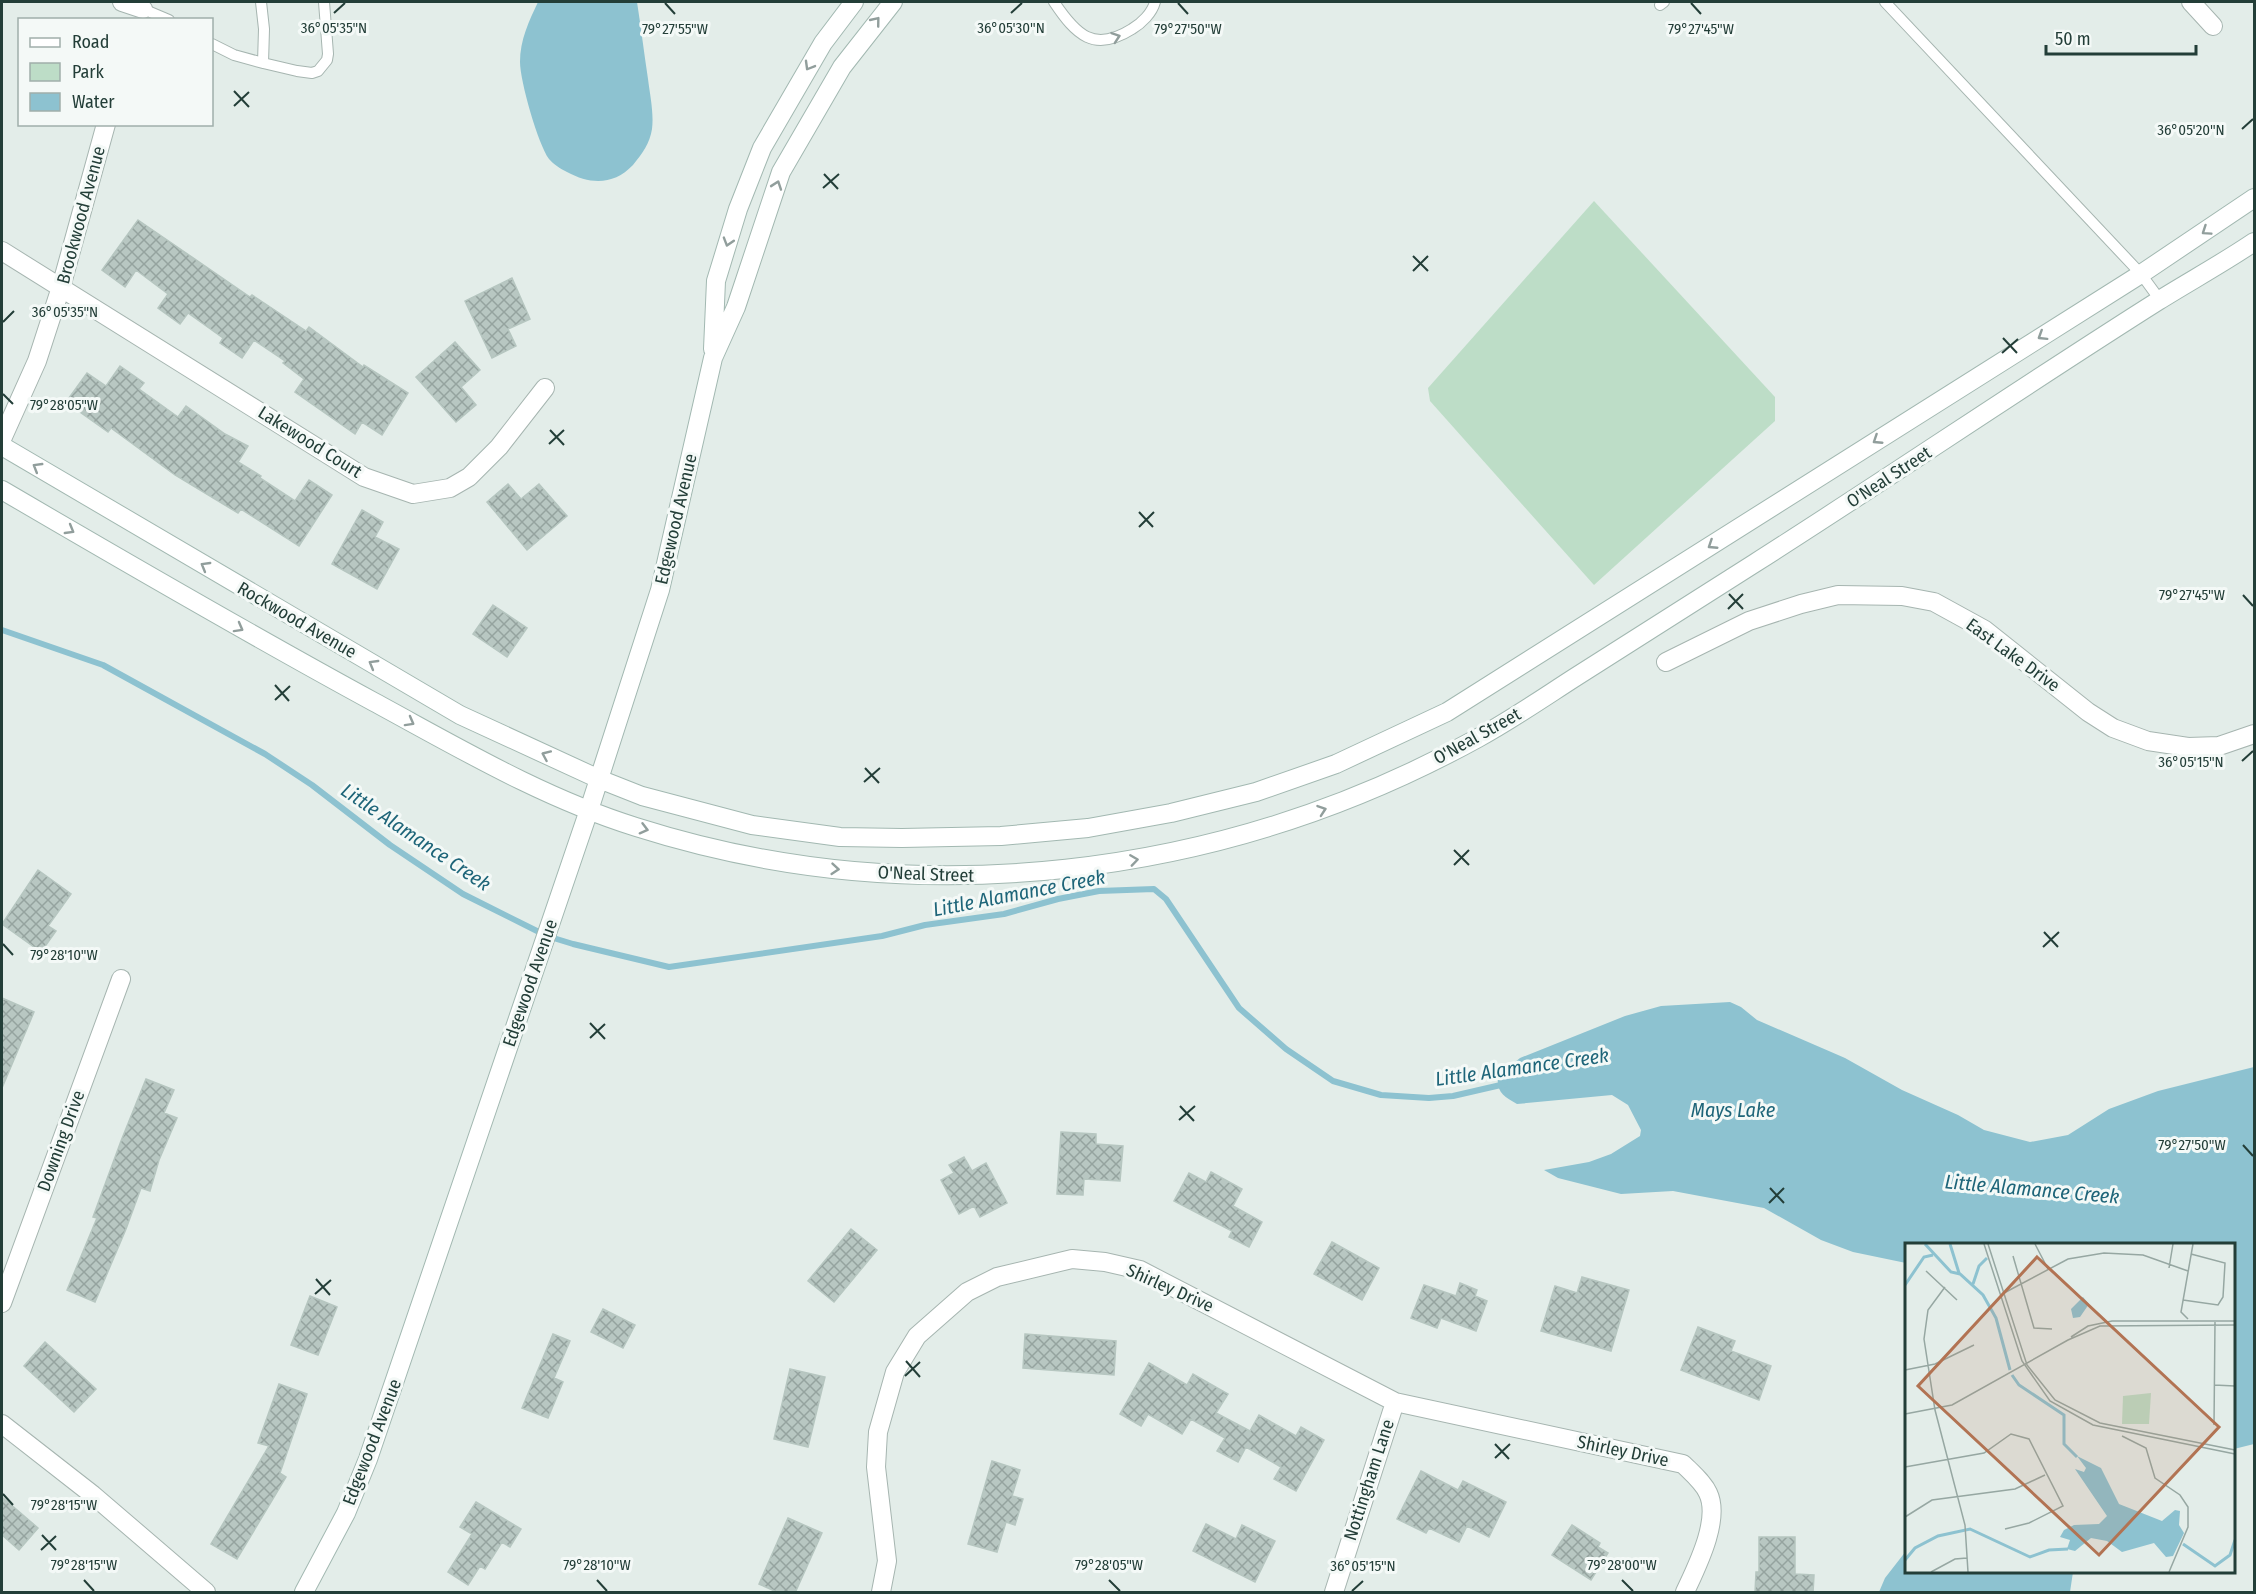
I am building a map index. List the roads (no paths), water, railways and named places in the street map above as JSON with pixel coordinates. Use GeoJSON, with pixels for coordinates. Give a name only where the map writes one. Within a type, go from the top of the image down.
{"type":"FeatureCollection","features":[{"type":"Feature","properties":{"kind":"street"},"geometry":{"type":"LineString","coordinates":[[122,2],[142,10]]}},
{"type":"Feature","properties":{"kind":"street","name":"Edgewood Avenue"},"geometry":{"type":"LineString","coordinates":[[304,1593],[346,1513],[368,1459],[589,810],[660,590],[713,358],[716,281],[738,209],[762,148],[823,43],[854,2]]}},
{"type":"Feature","properties":{"kind":"street","name":"Edgewood Avenue"},"geometry":{"type":"LineString","coordinates":[[713,358],[736,306],[781,172],[842,67],[892,2]]}},
{"type":"Feature","properties":{"kind":"street"},"geometry":{"type":"LineString","coordinates":[[2191,2],[2213,26]]}},
{"type":"Feature","properties":{"kind":"street"},"geometry":{"type":"LineString","coordinates":[[842,17],[860,41]]}},
{"type":"Feature","properties":{"kind":"street","name":"Brookwood Avenue"},"geometry":{"type":"LineString","coordinates":[[2,438],[37,361],[61,287],[105,126]]}},
{"type":"Feature","properties":{"kind":"street","name":"O'Neal Street"},"geometry":{"type":"LineString","coordinates":[[599,779],[642,796],[752,825],[840,837],[1001,836],[1088,828],[1171,813],[1256,792],[1336,764],[1447,712],[2141,274],[2254,198]]}},
{"type":"Feature","properties":{"kind":"street","name":"O'Neal Street"},"geometry":{"type":"LineString","coordinates":[[589,810],[637,828],[735,853],[818,867],[901,874],[976,876],[1138,860],[1209,844],[1281,824],[1350,800],[1482,736],[1878,485],[2160,300],[2254,242]]}},
{"type":"Feature","properties":{"kind":"street","name":"Lakewood Court"},"geometry":{"type":"LineString","coordinates":[[2,251],[364,477],[413,494],[450,488],[469,477],[499,447],[545,388]]}},
{"type":"Feature","properties":{"kind":"street","name":"Rockwood Avenue"},"geometry":{"type":"LineString","coordinates":[[2,446],[460,715],[599,779]]}},
{"type":"Feature","properties":{"kind":"street","name":"Rockwood Avenue"},"geometry":{"type":"LineString","coordinates":[[2,490],[227,622],[483,762],[589,810]]}},
{"type":"Feature","properties":{"kind":"street","name":"East Lake Drive"},"geometry":{"type":"LineString","coordinates":[[1666,662],[1749,621],[1801,604],[1838,596],[1902,596],[1934,602],[1985,630],[2088,712],[2113,728],[2148,741],[2188,747],[2219,746],[2254,734]]}},
{"type":"Feature","properties":{"kind":"street","name":"Downing Drive"},"geometry":{"type":"LineString","coordinates":[[2,1303],[121,979]]}},
{"type":"Feature","properties":{"kind":"street","name":"Shirley Drive"},"geometry":{"type":"LineString","coordinates":[[881,1593],[887,1562],[876,1467],[878,1432],[895,1372],[917,1336],[967,1292],[997,1277],[1072,1259],[1105,1262],[1140,1270],[1395,1402],[1683,1464],[1696,1476],[1709,1495],[1711,1513],[1705,1548],[1685,1593]]}},
{"type":"Feature","properties":{"kind":"street","name":"Nottingham Lane"},"geometry":{"type":"LineString","coordinates":[[1334,1593],[1395,1402]]}},
{"type":"Feature","properties":{"kind":"street"},"geometry":{"type":"LineString","coordinates":[[2,1424],[93,1496],[206,1593]]}},
{"type":"Feature","properties":{"kind":"lane"},"geometry":{"type":"LineString","coordinates":[[261,2],[264,29],[263,63]]}},
{"type":"Feature","properties":{"kind":"lane"},"geometry":{"type":"LineString","coordinates":[[213,44],[234,55],[297,72],[318,71],[327,60],[328,54],[324,2]]}},
{"type":"Feature","properties":{"kind":"lane"},"geometry":{"type":"LineString","coordinates":[[1054,2],[1080,32],[1096,41],[1117,39],[1141,24],[1155,2]]}},
{"type":"Feature","properties":{"kind":"lane"},"geometry":{"type":"LineString","coordinates":[[1885,2],[2141,274],[2160,300]]}},
{"type":"Feature","properties":{"kind":"lane"},"geometry":{"type":"LineString","coordinates":[[142,10],[164,18]]}},
{"type":"Feature","properties":{"kind":"water"},"geometry":{"type":"Polygon","coordinates":[[[538,2],[637,2],[652,104],[652,129],[639,157],[626,172],[618,176],[593,181],[576,176],[555,165],[545,151],[530,112],[520,62],[523,38],[538,2]]]}},
{"type":"Feature","properties":{"kind":"water","name":"Mays Lake"},"geometry":{"type":"Polygon","coordinates":[[[1730,1002],[1741,1007],[1757,1020],[1845,1058],[1902,1090],[1958,1115],[1984,1130],[2030,1142],[2068,1135],[2109,1109],[2158,1091],[2254,1067],[2254,1444],[2235,1449],[2235,1243],[1905,1243],[1905,1263],[1853,1252],[1821,1240],[1764,1208],[1673,1191],[1621,1194],[1558,1178],[1544,1170],[1589,1162],[1611,1154],[1640,1136],[1641,1130],[1628,1105],[1612,1095],[1517,1104],[1502,1093],[1498,1086],[1498,1076],[1520,1058],[1625,1016],[1661,1006],[1730,1002]]]}},
{"type":"Feature","properties":{"kind":"water"},"geometry":{"type":"Polygon","coordinates":[[[1905,1552],[1905,1573],[2073,1573],[2070,1592],[1879,1592],[1885,1578],[1905,1552]]]}},
{"type":"Feature","properties":{"kind":"waterway","name":"Little Alamance Creek"},"geometry":{"type":"LineString","coordinates":[[2,630],[103,665],[265,754],[312,785],[390,845],[463,894],[547,936],[573,944],[669,967],[882,936],[925,925],[1004,914],[1058,899],[1099,891],[1154,889],[1166,899],[1239,1008],[1286,1049],[1333,1081],[1381,1095],[1429,1098],[1453,1096],[1505,1084]]}}]}
